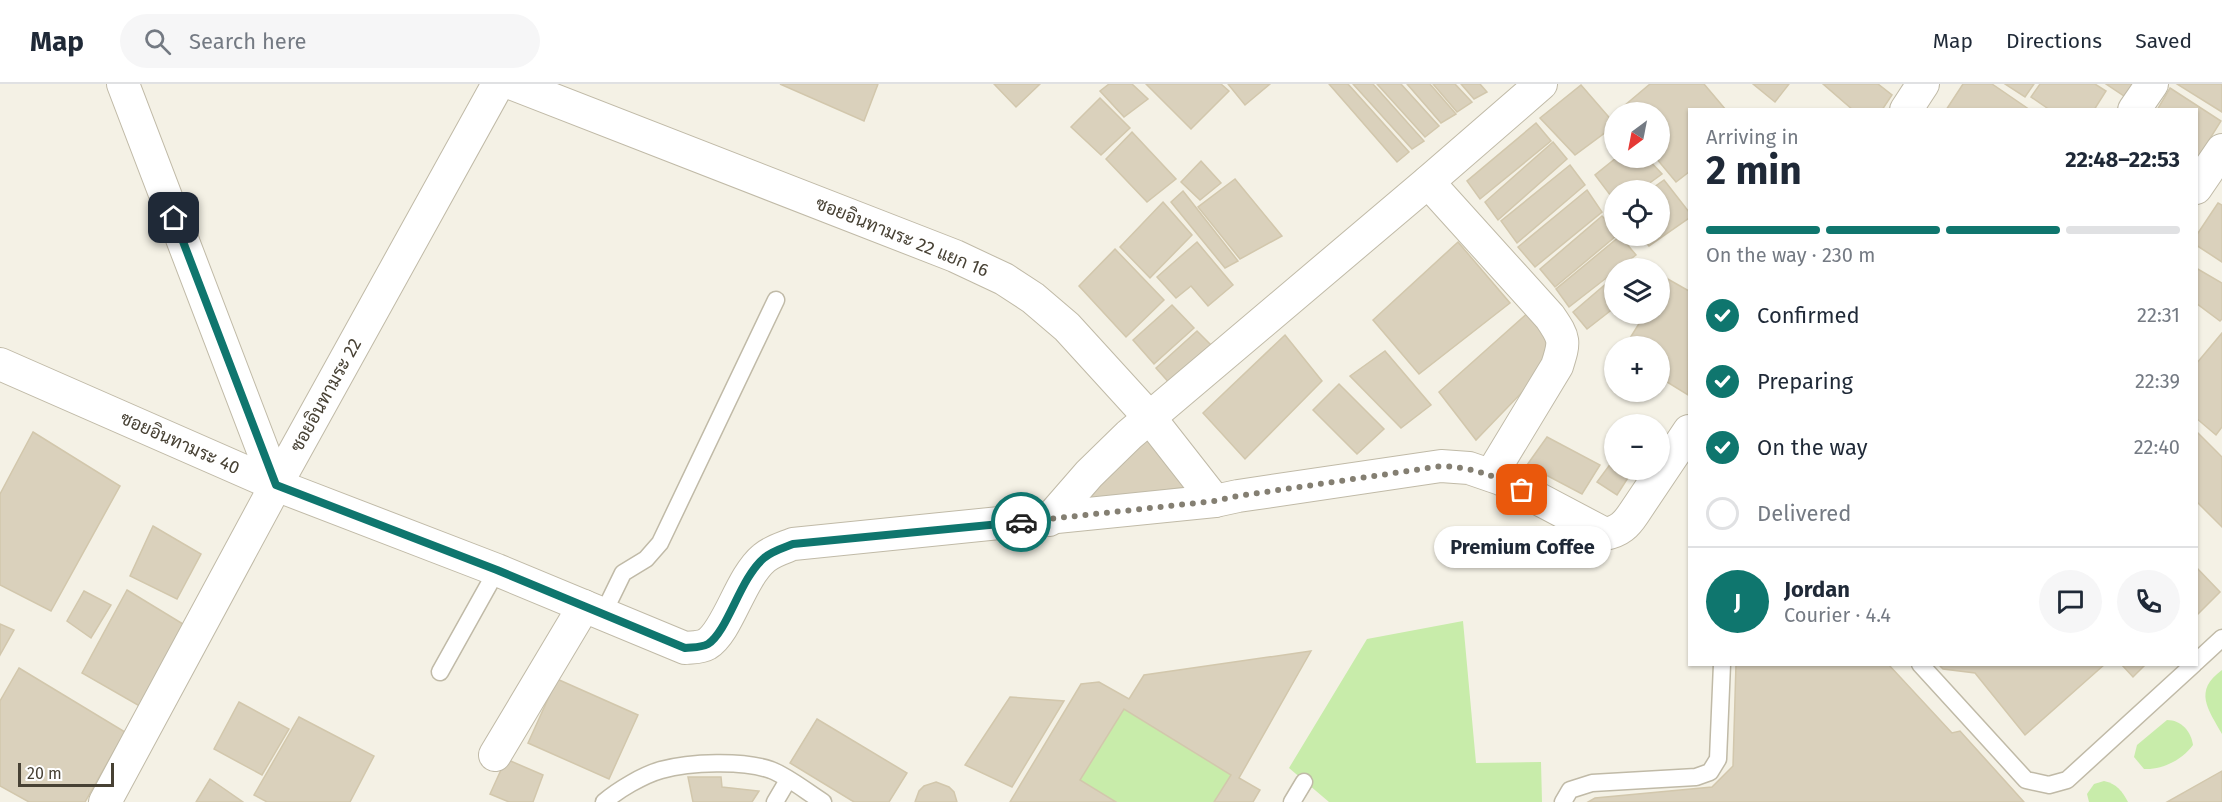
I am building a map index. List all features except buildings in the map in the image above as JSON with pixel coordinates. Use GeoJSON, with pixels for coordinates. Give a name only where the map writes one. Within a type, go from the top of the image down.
{"type":"FeatureCollection","features":[{"type":"Feature","properties":{"kind":"street"},"geometry":{"type":"LineString","coordinates":[[123,84],[276,485]]}},
{"type":"Feature","properties":{"kind":"street","name":"ซอยอินทามระ 22"},"geometry":{"type":"LineString","coordinates":[[105,802],[276,485],[498,84]]}},
{"type":"Feature","properties":{"kind":"street","name":"ซอยอินทามระ 22 แยก 16"},"geometry":{"type":"LineString","coordinates":[[513,84],[944,252],[1004,279],[1034,298],[1067,327],[1150,418],[1215,501]]}},
{"type":"Feature","properties":{"kind":"street"},"geometry":{"type":"LineString","coordinates":[[1049,519],[1089,474],[1150,418],[1541,84]]}},
{"type":"Feature","properties":{"kind":"street"},"geometry":{"type":"LineString","coordinates":[[2135,108],[2152,84]]}},
{"type":"Feature","properties":{"kind":"street"},"geometry":{"type":"LineString","coordinates":[[2198,185],[2222,150]]}},
{"type":"Feature","properties":{"kind":"street"},"geometry":{"type":"LineString","coordinates":[[1428,182],[1550,317],[1562,335],[1557,366],[1491,475]]}},
{"type":"Feature","properties":{"kind":"street","name":"ซอยอินทามระ 40"},"geometry":{"type":"LineString","coordinates":[[0,364],[276,485],[497,570],[685,648],[700,647],[710,642],[719,631],[749,574],[763,558],[793,544],[1215,501],[1442,466],[1469,468],[1501,479],[1605,534],[1617,531],[1635,513],[1688,433]]}},
{"type":"Feature","properties":{"kind":"street"},"geometry":{"type":"LineString","coordinates":[[495,755],[593,610]]}},
{"type":"Feature","properties":{"kind":"lane"},"geometry":{"type":"LineString","coordinates":[[593,610],[623,573],[646,559],[660,543],[776,300]]}},
{"type":"Feature","properties":{"kind":"lane"},"geometry":{"type":"LineString","coordinates":[[440,672],[497,570]]}},
{"type":"Feature","properties":{"kind":"lane"},"geometry":{"type":"LineString","coordinates":[[2198,660],[2222,638]]}},
{"type":"Feature","properties":{"kind":"lane"},"geometry":{"type":"LineString","coordinates":[[1563,802],[1570,790],[1592,783],[1696,777],[1710,772],[1718,759],[1722,666]]}},
{"type":"Feature","properties":{"kind":"lane"},"geometry":{"type":"LineString","coordinates":[[1922,666],[2026,780],[2049,785],[2067,780],[2192,666]]}},
{"type":"Feature","properties":{"kind":"lane"},"geometry":{"type":"LineString","coordinates":[[604,802],[616,792],[660,770],[702,764],[741,763],[773,771],[823,802]]}},
{"type":"Feature","properties":{"kind":"lane"},"geometry":{"type":"LineString","coordinates":[[775,802],[788,780]]}},
{"type":"Feature","properties":{"kind":"lane"},"geometry":{"type":"LineString","coordinates":[[1292,802],[1304,782]]}},
{"type":"Feature","properties":{"kind":"green space"},"geometry":{"type":"Polygon","coordinates":[[[1463,621],[1476,763],[1541,762],[1542,802],[1329,802],[1289,768],[1367,639],[1463,621]]]}},
{"type":"Feature","properties":{"kind":"green space"},"geometry":{"type":"Polygon","coordinates":[[[2222,670],[2222,734],[2208,708],[2206,693],[2208,685],[2222,670]]]}},
{"type":"Feature","properties":{"kind":"green space"},"geometry":{"type":"Polygon","coordinates":[[[1124,709],[1231,775],[1214,802],[1116,802],[1080,780],[1124,709]]]}},
{"type":"Feature","properties":{"kind":"green space"},"geometry":{"type":"Polygon","coordinates":[[[2167,720],[2181,724],[2190,735],[2193,745],[2171,763],[2158,768],[2144,769],[2134,757],[2137,745],[2167,720]]]}},
{"type":"Feature","properties":{"kind":"green space"},"geometry":{"type":"Polygon","coordinates":[[[2104,781],[2119,788],[2128,802],[2089,802],[2087,794],[2094,784],[2104,781]]]}},
{"type":"Feature","properties":{"kind":"way so far"},"geometry":{"type":"LineString","coordinates":[[1021,522],[1215,501],[1442,466],[1469,468],[1501,479],[1522,490]]}},
{"type":"Feature","properties":{"kind":"place","name":"Premium Coffee"},"geometry":{"type":"Point","coordinates":[1522,490]}},
{"type":"Feature","properties":{"kind":"route"},"geometry":{"type":"LineString","coordinates":[[174,218],[276,485],[497,570],[685,648],[700,647],[710,642],[719,631],[749,574],[763,558],[776,550],[793,544],[1021,522]]}}]}
